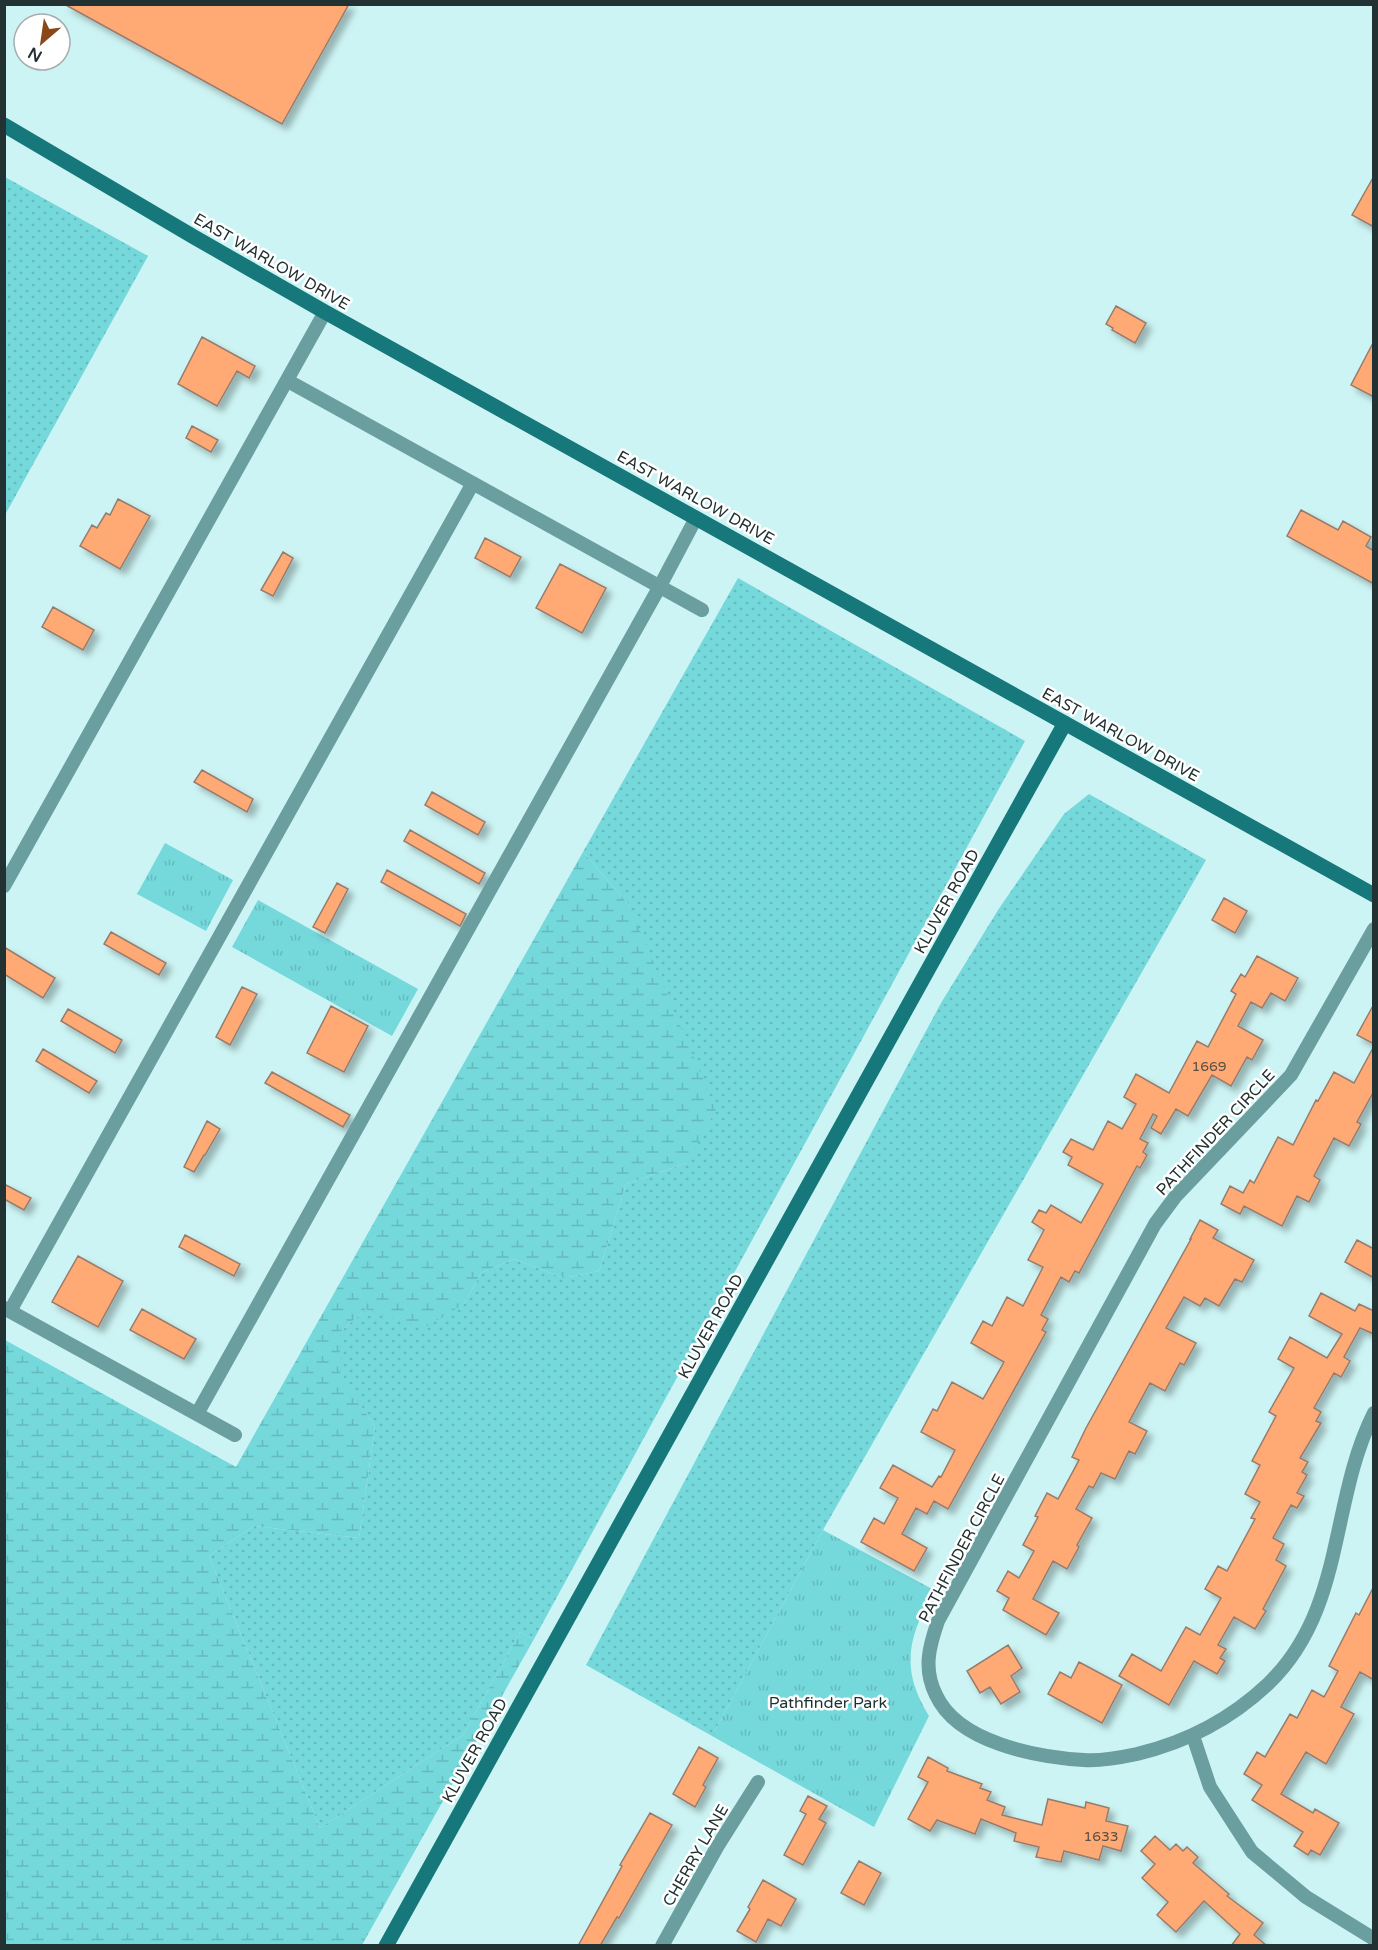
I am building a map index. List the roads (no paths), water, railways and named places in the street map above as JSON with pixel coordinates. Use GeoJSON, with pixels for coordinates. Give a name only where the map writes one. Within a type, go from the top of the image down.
{"type":"FeatureCollection","features":[{"type":"Feature","properties":{"kind":"street","name":"EAST WARLOW DRIVE"},"geometry":{"type":"LineString","coordinates":[[4,125],[325,312],[1374,895]]}},
{"type":"Feature","properties":{"kind":"street"},"geometry":{"type":"LineString","coordinates":[[4,886],[325,312]]}},
{"type":"Feature","properties":{"kind":"street"},"geometry":{"type":"LineString","coordinates":[[288,381],[702,610]]}},
{"type":"Feature","properties":{"kind":"street"},"geometry":{"type":"LineString","coordinates":[[235,1434],[7,1310],[473,483]]}},
{"type":"Feature","properties":{"kind":"street"},"geometry":{"type":"LineString","coordinates":[[197,1414],[696,518]]}},
{"type":"Feature","properties":{"kind":"street","name":"KLUVER ROAD"},"geometry":{"type":"LineString","coordinates":[[386,1946],[1065,723]]}},
{"type":"Feature","properties":{"kind":"street","name":"PATHFINDER CIRCLE"},"geometry":{"type":"LineString","coordinates":[[1374,929],[1291,1075],[1175,1197],[1155,1224],[938,1621],[929,1647],[929,1673],[936,1696],[952,1718],[979,1736],[1030,1753],[1086,1761],[1137,1754],[1193,1736],[1236,1712],[1269,1683],[1298,1648],[1308,1630],[1326,1586],[1355,1460],[1374,1413]]}},
{"type":"Feature","properties":{"kind":"street"},"geometry":{"type":"LineString","coordinates":[[1193,1736],[1210,1787],[1252,1852],[1306,1898],[1374,1939]]}},
{"type":"Feature","properties":{"kind":"street","name":"CHERRY LANE"},"geometry":{"type":"LineString","coordinates":[[662,1946],[717,1847],[758,1782]]}},
{"type":"Feature","properties":{"kind":"park label","name":"Pathfinder Park"},"geometry":{"type":"Point","coordinates":[828,1702]}}]}
